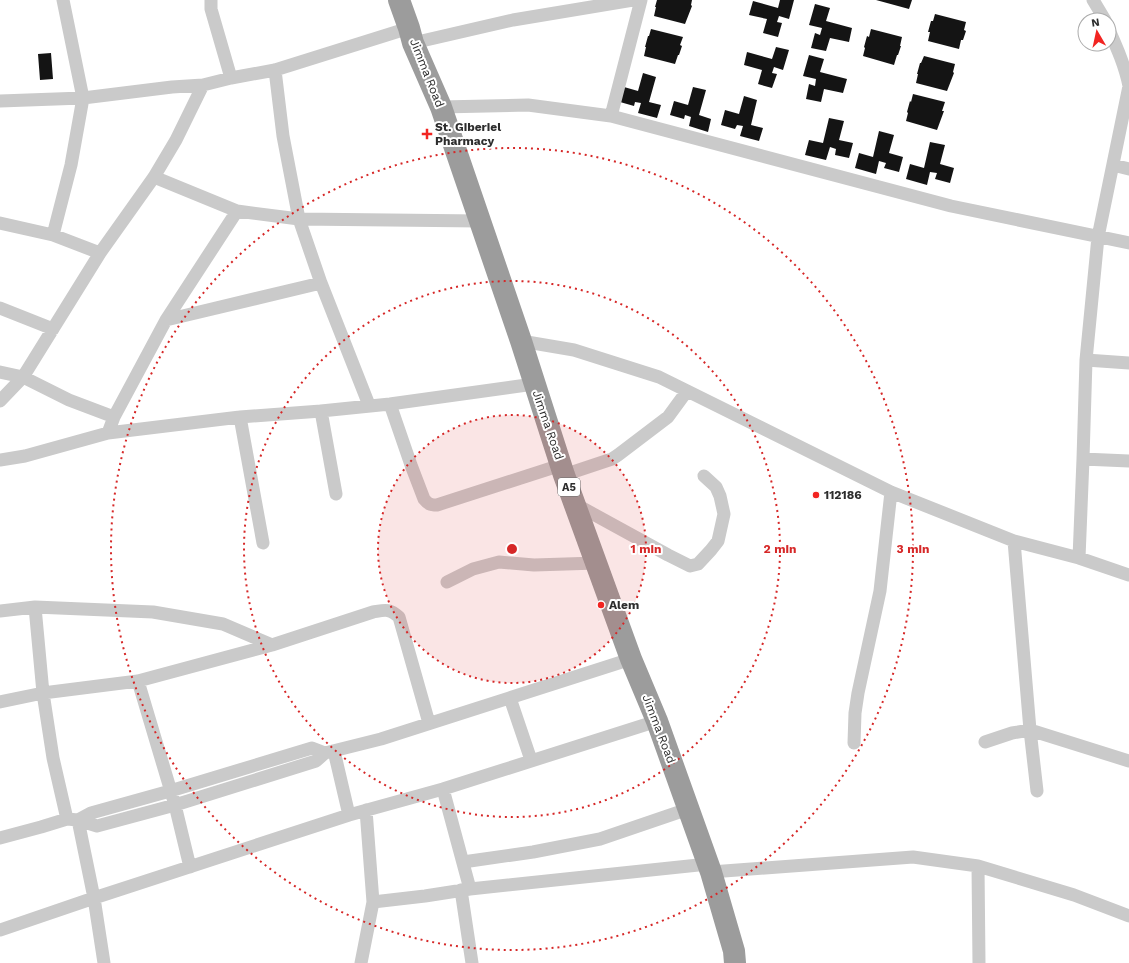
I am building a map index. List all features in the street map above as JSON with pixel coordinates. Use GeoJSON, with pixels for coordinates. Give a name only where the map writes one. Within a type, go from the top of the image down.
{"type":"FeatureCollection","features":[{"type":"Feature","properties":{"kind":"highway","name":"Jimma Road"},"geometry":{"type":"LineString","coordinates":[[399,0],[411,36],[441,107],[521,341],[563,470],[631,659],[656,721],[710,868],[734,951],[735,963]]}},
{"type":"Feature","properties":{"kind":"street"},"geometry":{"type":"LineString","coordinates":[[53,235],[71,165],[83,98],[63,0]]}},
{"type":"Feature","properties":{"kind":"street"},"geometry":{"type":"LineString","coordinates":[[211,0],[211,9],[231,78]]}},
{"type":"Feature","properties":{"kind":"street"},"geometry":{"type":"LineString","coordinates":[[0,100],[83,98],[172,86],[204,85],[231,78],[275,70],[411,36],[633,0]]}},
{"type":"Feature","properties":{"kind":"street"},"geometry":{"type":"LineString","coordinates":[[611,116],[642,0]]}},
{"type":"Feature","properties":{"kind":"street"},"geometry":{"type":"LineString","coordinates":[[1093,0],[1100,12]]}},
{"type":"Feature","properties":{"kind":"street"},"geometry":{"type":"LineString","coordinates":[[1079,558],[1086,360],[1098,237],[1129,86],[1127,74],[1117,49]]}},
{"type":"Feature","properties":{"kind":"street"},"geometry":{"type":"LineString","coordinates":[[275,70],[283,136],[299,219],[321,283],[369,406]]}},
{"type":"Feature","properties":{"kind":"street"},"geometry":{"type":"LineString","coordinates":[[0,401],[23,378],[100,253],[154,177],[176,140],[204,85]]}},
{"type":"Feature","properties":{"kind":"street"},"geometry":{"type":"LineString","coordinates":[[441,107],[528,105],[611,116],[951,206],[1129,243]]}},
{"type":"Feature","properties":{"kind":"street"},"geometry":{"type":"LineString","coordinates":[[1114,165],[1129,169]]}},
{"type":"Feature","properties":{"kind":"street"},"geometry":{"type":"LineString","coordinates":[[154,177],[237,211],[299,219],[480,221]]}},
{"type":"Feature","properties":{"kind":"street"},"geometry":{"type":"LineString","coordinates":[[108,433],[114,417],[166,320],[237,211]]}},
{"type":"Feature","properties":{"kind":"street"},"geometry":{"type":"LineString","coordinates":[[0,223],[53,235],[100,253]]}},
{"type":"Feature","properties":{"kind":"street"},"geometry":{"type":"LineString","coordinates":[[166,320],[321,283]]}},
{"type":"Feature","properties":{"kind":"street"},"geometry":{"type":"LineString","coordinates":[[0,308],[53,329]]}},
{"type":"Feature","properties":{"kind":"street"},"geometry":{"type":"LineString","coordinates":[[521,341],[574,350],[659,377],[891,492],[1014,541],[1079,558],[1129,575]]}},
{"type":"Feature","properties":{"kind":"street"},"geometry":{"type":"LineString","coordinates":[[1086,360],[1129,363]]}},
{"type":"Feature","properties":{"kind":"street"},"geometry":{"type":"LineString","coordinates":[[0,372],[23,378],[68,400],[114,417]]}},
{"type":"Feature","properties":{"kind":"street"},"geometry":{"type":"LineString","coordinates":[[0,460],[25,456],[108,433],[240,418],[390,404],[534,384]]}},
{"type":"Feature","properties":{"kind":"street"},"geometry":{"type":"LineString","coordinates":[[390,404],[424,498],[427,503],[437,505],[563,470],[612,459],[668,417],[688,391]]}},
{"type":"Feature","properties":{"kind":"street"},"geometry":{"type":"LineString","coordinates":[[321,411],[336,494]]}},
{"type":"Feature","properties":{"kind":"street"},"geometry":{"type":"LineString","coordinates":[[240,418],[263,543]]}},
{"type":"Feature","properties":{"kind":"street"},"geometry":{"type":"LineString","coordinates":[[1083,458],[1129,462]]}},
{"type":"Feature","properties":{"kind":"street"},"geometry":{"type":"LineString","coordinates":[[576,504],[690,566],[698,564],[712,550],[718,541],[724,514],[720,496],[716,487],[704,476]]}},
{"type":"Feature","properties":{"kind":"street"},"geometry":{"type":"LineString","coordinates":[[854,744],[855,713],[880,591],[891,492]]}},
{"type":"Feature","properties":{"kind":"street"},"geometry":{"type":"LineString","coordinates":[[1014,541],[1030,730],[1037,791]]}},
{"type":"Feature","properties":{"kind":"street"},"geometry":{"type":"LineString","coordinates":[[447,582],[473,569],[499,562],[534,565],[597,562]]}},
{"type":"Feature","properties":{"kind":"street"},"geometry":{"type":"LineString","coordinates":[[35,607],[44,693],[53,758],[94,898],[104,963]]}},
{"type":"Feature","properties":{"kind":"street"},"geometry":{"type":"LineString","coordinates":[[0,611],[35,607],[153,612],[223,624],[272,645]]}},
{"type":"Feature","properties":{"kind":"street"},"geometry":{"type":"LineString","coordinates":[[0,702],[44,693],[138,681],[272,645],[373,612],[386,610],[392,611],[399,617],[429,723]]}},
{"type":"Feature","properties":{"kind":"street"},"geometry":{"type":"LineString","coordinates":[[72,819],[97,826],[175,805],[316,761],[330,752],[381,738],[631,659]]}},
{"type":"Feature","properties":{"kind":"street"},"geometry":{"type":"LineString","coordinates":[[138,681],[175,805],[190,867]]}},
{"type":"Feature","properties":{"kind":"street"},"geometry":{"type":"LineString","coordinates":[[510,698],[531,760]]}},
{"type":"Feature","properties":{"kind":"street"},"geometry":{"type":"LineString","coordinates":[[0,930],[349,815],[443,789],[656,721]]}},
{"type":"Feature","properties":{"kind":"street"},"geometry":{"type":"LineString","coordinates":[[985,742],[1012,733],[1030,730],[1129,761]]}},
{"type":"Feature","properties":{"kind":"street"},"geometry":{"type":"LineString","coordinates":[[0,838],[170,791],[312,748],[330,752]]}},
{"type":"Feature","properties":{"kind":"street"},"geometry":{"type":"LineString","coordinates":[[330,752],[349,815]]}},
{"type":"Feature","properties":{"kind":"street"},"geometry":{"type":"LineString","coordinates":[[443,789],[463,862],[472,963]]}},
{"type":"Feature","properties":{"kind":"street"},"geometry":{"type":"LineString","coordinates":[[463,862],[533,852],[600,839],[688,809]]}},
{"type":"Feature","properties":{"kind":"street"},"geometry":{"type":"LineString","coordinates":[[362,963],[373,902],[366,810]]}},
{"type":"Feature","properties":{"kind":"street"},"geometry":{"type":"LineString","coordinates":[[373,902],[425,896],[465,889],[710,868],[913,858],[978,866],[1074,895],[1129,916]]}},
{"type":"Feature","properties":{"kind":"street"},"geometry":{"type":"LineString","coordinates":[[978,866],[979,963]]}},
{"type":"Feature","properties":{"kind":"building"},"geometry":{"type":"Polygon","coordinates":[[[657,0],[692,0],[692,6],[685,24],[654,16],[657,0]]]}},
{"type":"Feature","properties":{"kind":"building"},"geometry":{"type":"Polygon","coordinates":[[[780,0],[794,0],[789,19],[779,16],[777,22],[782,23],[778,37],[763,33],[767,19],[749,15],[753,1],[778,8],[780,0]]]}},
{"type":"Feature","properties":{"kind":"building"},"geometry":{"type":"Polygon","coordinates":[[[876,0],[912,0],[909,9],[876,0]]]}},
{"type":"Feature","properties":{"kind":"building"},"geometry":{"type":"Polygon","coordinates":[[[815,4],[830,8],[826,21],[852,28],[849,42],[830,38],[826,51],[811,48],[815,33],[820,35],[822,28],[809,25],[815,4]]]}},
{"type":"Feature","properties":{"kind":"building"},"geometry":{"type":"Polygon","coordinates":[[[935,14],[966,22],[964,30],[966,31],[963,40],[961,40],[959,49],[928,41],[930,32],[928,32],[935,14]]]}},
{"type":"Feature","properties":{"kind":"building"},"geometry":{"type":"Polygon","coordinates":[[[651,29],[683,37],[680,45],[682,46],[675,64],[644,56],[645,47],[651,29]]]}},
{"type":"Feature","properties":{"kind":"building"},"geometry":{"type":"Polygon","coordinates":[[[871,29],[902,37],[901,46],[894,65],[863,56],[867,36],[869,37],[871,29]]]}},
{"type":"Feature","properties":{"kind":"building"},"geometry":{"type":"Polygon","coordinates":[[[776,47],[789,50],[783,70],[774,67],[772,73],[777,74],[772,88],[758,84],[762,70],[744,65],[747,52],[772,59],[776,47]]]}},
{"type":"Feature","properties":{"kind":"building"},"geometry":{"type":"Polygon","coordinates":[[[51,53],[53,79],[40,80],[38,54],[51,53]]]}},
{"type":"Feature","properties":{"kind":"building"},"geometry":{"type":"Polygon","coordinates":[[[809,55],[824,59],[820,72],[847,79],[843,93],[824,89],[821,102],[806,99],[809,84],[815,86],[816,79],[803,76],[809,55]]]}},
{"type":"Feature","properties":{"kind":"building"},"geometry":{"type":"Polygon","coordinates":[[[924,56],[955,64],[954,73],[947,91],[916,83],[920,63],[924,56]]]}},
{"type":"Feature","properties":{"kind":"building"},"geometry":{"type":"Polygon","coordinates":[[[643,73],[656,77],[649,102],[661,105],[657,118],[638,113],[641,103],[635,102],[634,106],[620,102],[624,87],[638,91],[643,73]]]}},
{"type":"Feature","properties":{"kind":"building"},"geometry":{"type":"Polygon","coordinates":[[[693,87],[706,90],[699,115],[711,119],[708,132],[689,126],[691,117],[685,115],[684,119],[670,115],[674,101],[688,105],[693,87]]]}},
{"type":"Feature","properties":{"kind":"building"},"geometry":{"type":"Polygon","coordinates":[[[913,94],[945,102],[942,111],[944,111],[937,130],[906,121],[907,112],[913,94]]]}},
{"type":"Feature","properties":{"kind":"building"},"geometry":{"type":"Polygon","coordinates":[[[744,96],[757,100],[751,125],[763,128],[759,141],[740,136],[743,126],[737,125],[735,129],[721,125],[725,110],[739,114],[744,96]]]}},
{"type":"Feature","properties":{"kind":"building"},"geometry":{"type":"Polygon","coordinates":[[[829,118],[844,121],[839,140],[853,143],[849,158],[835,155],[836,149],[830,147],[826,160],[805,155],[809,140],[823,143],[829,118]]]}},
{"type":"Feature","properties":{"kind":"building"},"geometry":{"type":"Polygon","coordinates":[[[879,131],[894,135],[889,153],[903,157],[899,172],[884,168],[886,163],[879,161],[876,174],[855,168],[859,153],[873,157],[879,131]]]}},
{"type":"Feature","properties":{"kind":"building"},"geometry":{"type":"Polygon","coordinates":[[[930,142],[945,145],[940,164],[954,168],[950,183],[935,179],[937,173],[930,172],[927,185],[906,179],[910,164],[924,168],[930,142]]]}},
{"type":"Feature","properties":{"kind":"place","name":"St. Giberiel Pharmacy"},"geometry":{"type":"Point","coordinates":[427,134]}},
{"type":"Feature","properties":{"kind":"place","name":"112186"},"geometry":{"type":"Point","coordinates":[816,495]}},
{"type":"Feature","properties":{"kind":"place","name":"Alem"},"geometry":{"type":"Point","coordinates":[601,605]}}]}
